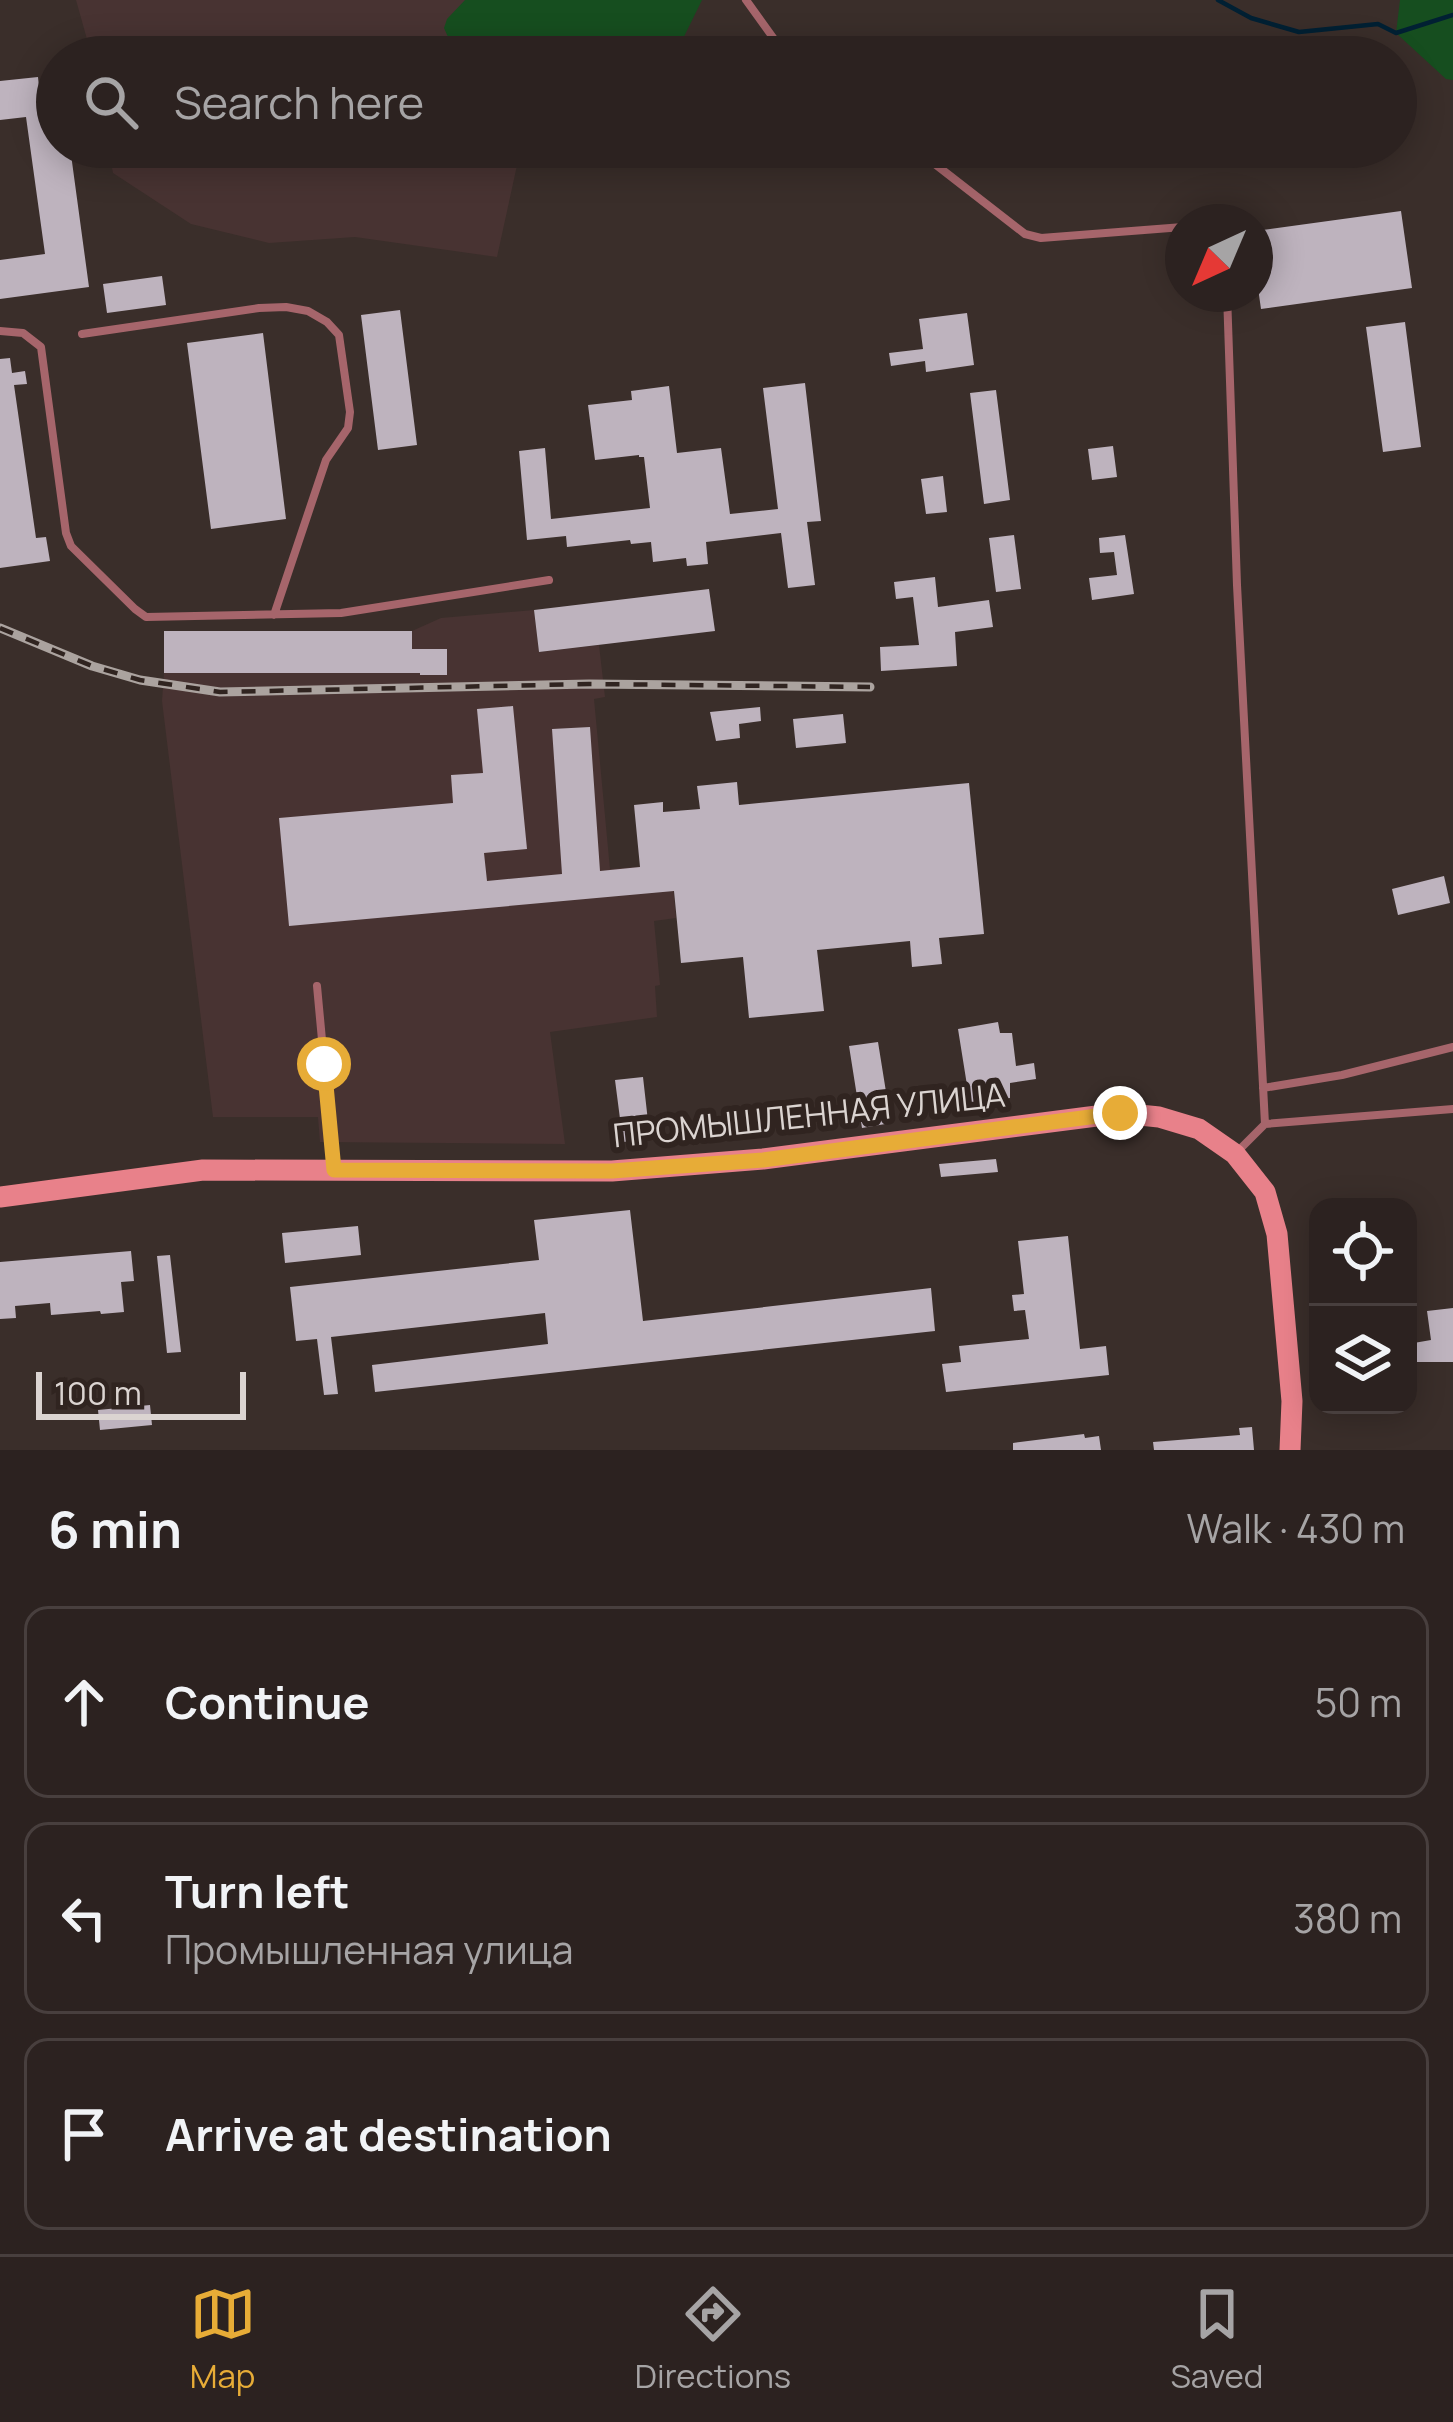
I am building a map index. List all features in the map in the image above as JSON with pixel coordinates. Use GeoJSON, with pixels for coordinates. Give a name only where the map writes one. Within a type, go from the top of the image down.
{"type":"FeatureCollection","features":[{"type":"Feature","properties":{"kind":"street","name":"ПРОМЫШЛЕННАЯ УЛИЦА"},"geometry":{"type":"LineString","coordinates":[[0,1197],[203,1170],[634,1169],[763,1160],[1120,1113],[1159,1117],[1198,1129],[1235,1154],[1265,1192],[1277,1234],[1292,1401],[1290,1450]]}},
{"type":"Feature","properties":{"kind":"lane"},"geometry":{"type":"LineString","coordinates":[[746,0],[772,36]]}},
{"type":"Feature","properties":{"kind":"lane"},"geometry":{"type":"LineString","coordinates":[[940,168],[1025,234],[1041,238],[1165,228]]}},
{"type":"Feature","properties":{"kind":"lane"},"geometry":{"type":"LineString","coordinates":[[82,334],[286,307],[308,311],[339,335],[348,428],[326,460],[274,615]]}},
{"type":"Feature","properties":{"kind":"lane"},"geometry":{"type":"LineString","coordinates":[[1229,312],[1264,1124]]}},
{"type":"Feature","properties":{"kind":"lane"},"geometry":{"type":"LineString","coordinates":[[0,331],[23,333],[41,346],[71,547],[146,617],[340,613],[550,580]]}},
{"type":"Feature","properties":{"kind":"lane"},"geometry":{"type":"LineString","coordinates":[[317,986],[334,1170]]}},
{"type":"Feature","properties":{"kind":"lane"},"geometry":{"type":"LineString","coordinates":[[1263,1088],[1453,1048]]}},
{"type":"Feature","properties":{"kind":"lane"},"geometry":{"type":"LineString","coordinates":[[1235,1154],[1264,1124],[1453,1109]]}},
{"type":"Feature","properties":{"kind":"shaded area"},"geometry":{"type":"Polygon","coordinates":[[[76,0],[624,0],[584,36],[86,36],[76,0]]]}},
{"type":"Feature","properties":{"kind":"shaded area"},"geometry":{"type":"Polygon","coordinates":[[[112,168],[516,168],[497,257],[355,237],[269,243],[191,224],[112,168]]]}},
{"type":"Feature","properties":{"kind":"shaded area"},"geometry":{"type":"Polygon","coordinates":[[[534,610],[539,652],[599,645],[605,697],[594,699],[610,869],[671,864],[676,918],[654,921],[660,985],[655,986],[657,1017],[550,1032],[565,1144],[320,1142],[318,1117],[213,1117],[162,701],[164,673],[412,631],[441,618],[534,610]]]}},
{"type":"Feature","properties":{"kind":"green space"},"geometry":{"type":"Polygon","coordinates":[[[465,0],[702,0],[684,36],[448,36],[447,19],[465,0]]]}},
{"type":"Feature","properties":{"kind":"green space"},"geometry":{"type":"Polygon","coordinates":[[[1400,0],[1453,0],[1453,80],[1417,52],[1417,36],[1396,33],[1400,0]]]}},
{"type":"Feature","properties":{"kind":"building"},"geometry":{"type":"Polygon","coordinates":[[[36,77],[36,168],[73,168],[89,287],[0,299],[0,260],[45,254],[26,117],[0,120],[0,81],[36,77]]]}},
{"type":"Feature","properties":{"kind":"building"},"geometry":{"type":"Polygon","coordinates":[[[1401,211],[1412,288],[1273,307],[1273,229],[1401,211]]]}},
{"type":"Feature","properties":{"kind":"building"},"geometry":{"type":"Polygon","coordinates":[[[162,276],[166,305],[107,313],[103,284],[162,276]]]}},
{"type":"Feature","properties":{"kind":"building"},"geometry":{"type":"Polygon","coordinates":[[[400,310],[417,445],[378,450],[361,315],[400,310]]]}},
{"type":"Feature","properties":{"kind":"building"},"geometry":{"type":"Polygon","coordinates":[[[967,313],[974,365],[926,372],[925,361],[891,366],[889,353],[923,349],[919,319],[967,313]]]}},
{"type":"Feature","properties":{"kind":"building"},"geometry":{"type":"Polygon","coordinates":[[[1405,322],[1421,447],[1383,452],[1366,327],[1405,322]]]}},
{"type":"Feature","properties":{"kind":"building"},"geometry":{"type":"Polygon","coordinates":[[[263,333],[286,519],[211,529],[187,343],[263,333]]]}},
{"type":"Feature","properties":{"kind":"building"},"geometry":{"type":"Polygon","coordinates":[[[10,358],[12,373],[25,371],[27,384],[14,385],[36,538],[46,537],[50,561],[0,568],[0,359],[10,358]]]}},
{"type":"Feature","properties":{"kind":"building"},"geometry":{"type":"Polygon","coordinates":[[[805,383],[821,521],[807,522],[815,585],[788,588],[781,533],[706,542],[708,564],[687,566],[686,558],[653,562],[651,542],[567,547],[566,536],[527,540],[519,451],[545,448],[551,519],[650,508],[644,457],[595,460],[588,405],[632,400],[631,391],[669,386],[677,453],[721,448],[730,514],[778,509],[763,388],[805,383]]]}},
{"type":"Feature","properties":{"kind":"building"},"geometry":{"type":"Polygon","coordinates":[[[996,390],[1010,500],[984,504],[970,393],[996,390]]]}},
{"type":"Feature","properties":{"kind":"building"},"geometry":{"type":"Polygon","coordinates":[[[1113,446],[1117,477],[1092,480],[1088,449],[1113,446]]]}},
{"type":"Feature","properties":{"kind":"building"},"geometry":{"type":"Polygon","coordinates":[[[943,476],[947,512],[926,514],[921,479],[943,476]]]}},
{"type":"Feature","properties":{"kind":"building"},"geometry":{"type":"Polygon","coordinates":[[[1014,535],[1021,589],[996,592],[989,538],[1014,535]]]}},
{"type":"Feature","properties":{"kind":"building"},"geometry":{"type":"Polygon","coordinates":[[[1125,535],[1134,594],[1092,600],[1089,578],[1117,575],[1114,552],[1100,553],[1099,538],[1125,535]]]}},
{"type":"Feature","properties":{"kind":"building"},"geometry":{"type":"Polygon","coordinates":[[[935,577],[938,607],[989,600],[993,627],[955,632],[957,666],[881,671],[880,647],[919,645],[913,597],[896,599],[894,582],[935,577]]]}},
{"type":"Feature","properties":{"kind":"building"},"geometry":{"type":"Polygon","coordinates":[[[709,589],[715,631],[539,652],[534,610],[709,589]]]}},
{"type":"Feature","properties":{"kind":"building"},"geometry":{"type":"Polygon","coordinates":[[[164,631],[412,631],[412,649],[447,649],[447,675],[164,673],[164,631]]]}},
{"type":"Feature","properties":{"kind":"building"},"geometry":{"type":"Polygon","coordinates":[[[513,706],[527,849],[484,853],[487,881],[562,874],[552,729],[590,727],[600,871],[640,867],[634,805],[663,802],[663,812],[700,809],[697,786],[737,782],[739,805],[969,783],[984,934],[939,938],[942,964],[912,967],[910,941],[817,950],[824,1011],[749,1018],[743,957],[681,963],[674,891],[289,926],[279,818],[453,803],[451,775],[483,773],[477,709],[513,706]]]}},
{"type":"Feature","properties":{"kind":"building"},"geometry":{"type":"Polygon","coordinates":[[[760,707],[761,721],[739,724],[740,738],[716,741],[710,712],[760,707]]]}},
{"type":"Feature","properties":{"kind":"building"},"geometry":{"type":"Polygon","coordinates":[[[843,714],[846,743],[796,748],[793,719],[843,714]]]}},
{"type":"Feature","properties":{"kind":"building"},"geometry":{"type":"Polygon","coordinates":[[[1444,876],[1450,903],[1398,915],[1392,889],[1444,876]]]}},
{"type":"Feature","properties":{"kind":"building"},"geometry":{"type":"Polygon","coordinates":[[[998,1022],[1000,1033],[1012,1033],[1016,1066],[1034,1063],[1036,1079],[1010,1083],[1010,1098],[970,1104],[958,1029],[998,1022]]]}},
{"type":"Feature","properties":{"kind":"building"},"geometry":{"type":"Polygon","coordinates":[[[878,1042],[891,1123],[862,1128],[849,1046],[878,1042]]]}},
{"type":"Feature","properties":{"kind":"building"},"geometry":{"type":"Polygon","coordinates":[[[643,1077],[650,1139],[623,1142],[615,1080],[643,1077]]]}},
{"type":"Feature","properties":{"kind":"building"},"geometry":{"type":"Polygon","coordinates":[[[996,1159],[998,1172],[941,1177],[939,1164],[996,1159]]]}},
{"type":"Feature","properties":{"kind":"building"},"geometry":{"type":"Polygon","coordinates":[[[630,1210],[643,1321],[931,1288],[935,1331],[375,1392],[372,1365],[548,1344],[545,1313],[331,1337],[338,1394],[324,1395],[317,1339],[296,1341],[290,1287],[539,1260],[534,1220],[630,1210]]]}},
{"type":"Feature","properties":{"kind":"building"},"geometry":{"type":"Polygon","coordinates":[[[358,1226],[361,1255],[285,1263],[282,1233],[358,1226]]]}},
{"type":"Feature","properties":{"kind":"building"},"geometry":{"type":"Polygon","coordinates":[[[1068,1236],[1080,1349],[1106,1346],[1109,1375],[946,1392],[942,1364],[961,1362],[959,1346],[1029,1339],[1025,1310],[1014,1311],[1012,1295],[1024,1294],[1018,1241],[1068,1236]]]}},
{"type":"Feature","properties":{"kind":"building"},"geometry":{"type":"Polygon","coordinates":[[[131,1251],[134,1281],[121,1282],[124,1312],[51,1315],[50,1303],[15,1306],[16,1318],[0,1319],[0,1262],[131,1251]]]}},
{"type":"Feature","properties":{"kind":"building"},"geometry":{"type":"Polygon","coordinates":[[[170,1255],[181,1352],[167,1353],[157,1256],[170,1255]]]}},
{"type":"Feature","properties":{"kind":"building"},"geometry":{"type":"Polygon","coordinates":[[[1453,1308],[1453,1362],[1417,1362],[1417,1342],[1431,1340],[1427,1311],[1453,1308]]]}},
{"type":"Feature","properties":{"kind":"building"},"geometry":{"type":"Polygon","coordinates":[[[150,1405],[152,1425],[100,1430],[98,1410],[150,1405]]]}},
{"type":"Feature","properties":{"kind":"building"},"geometry":{"type":"Polygon","coordinates":[[[1252,1427],[1254,1450],[1154,1450],[1153,1442],[1240,1435],[1239,1428],[1252,1427]]]}},
{"type":"Feature","properties":{"kind":"building"},"geometry":{"type":"Polygon","coordinates":[[[1084,1434],[1085,1438],[1099,1436],[1101,1450],[1013,1450],[1013,1443],[1084,1434]]]}},
{"type":"Feature","properties":{"kind":"waterway"},"geometry":{"type":"LineString","coordinates":[[1218,0],[1251,18],[1299,32],[1378,24],[1396,33],[1453,15]]}},
{"type":"Feature","properties":{"kind":"railway"},"geometry":{"type":"LineString","coordinates":[[0,628],[140,680],[220,692],[589,684],[870,687]]}},
{"type":"Feature","properties":{"kind":"route"},"geometry":{"type":"LineString","coordinates":[[324,1064],[334,1170],[612,1171],[763,1160],[1120,1113]]}}]}
